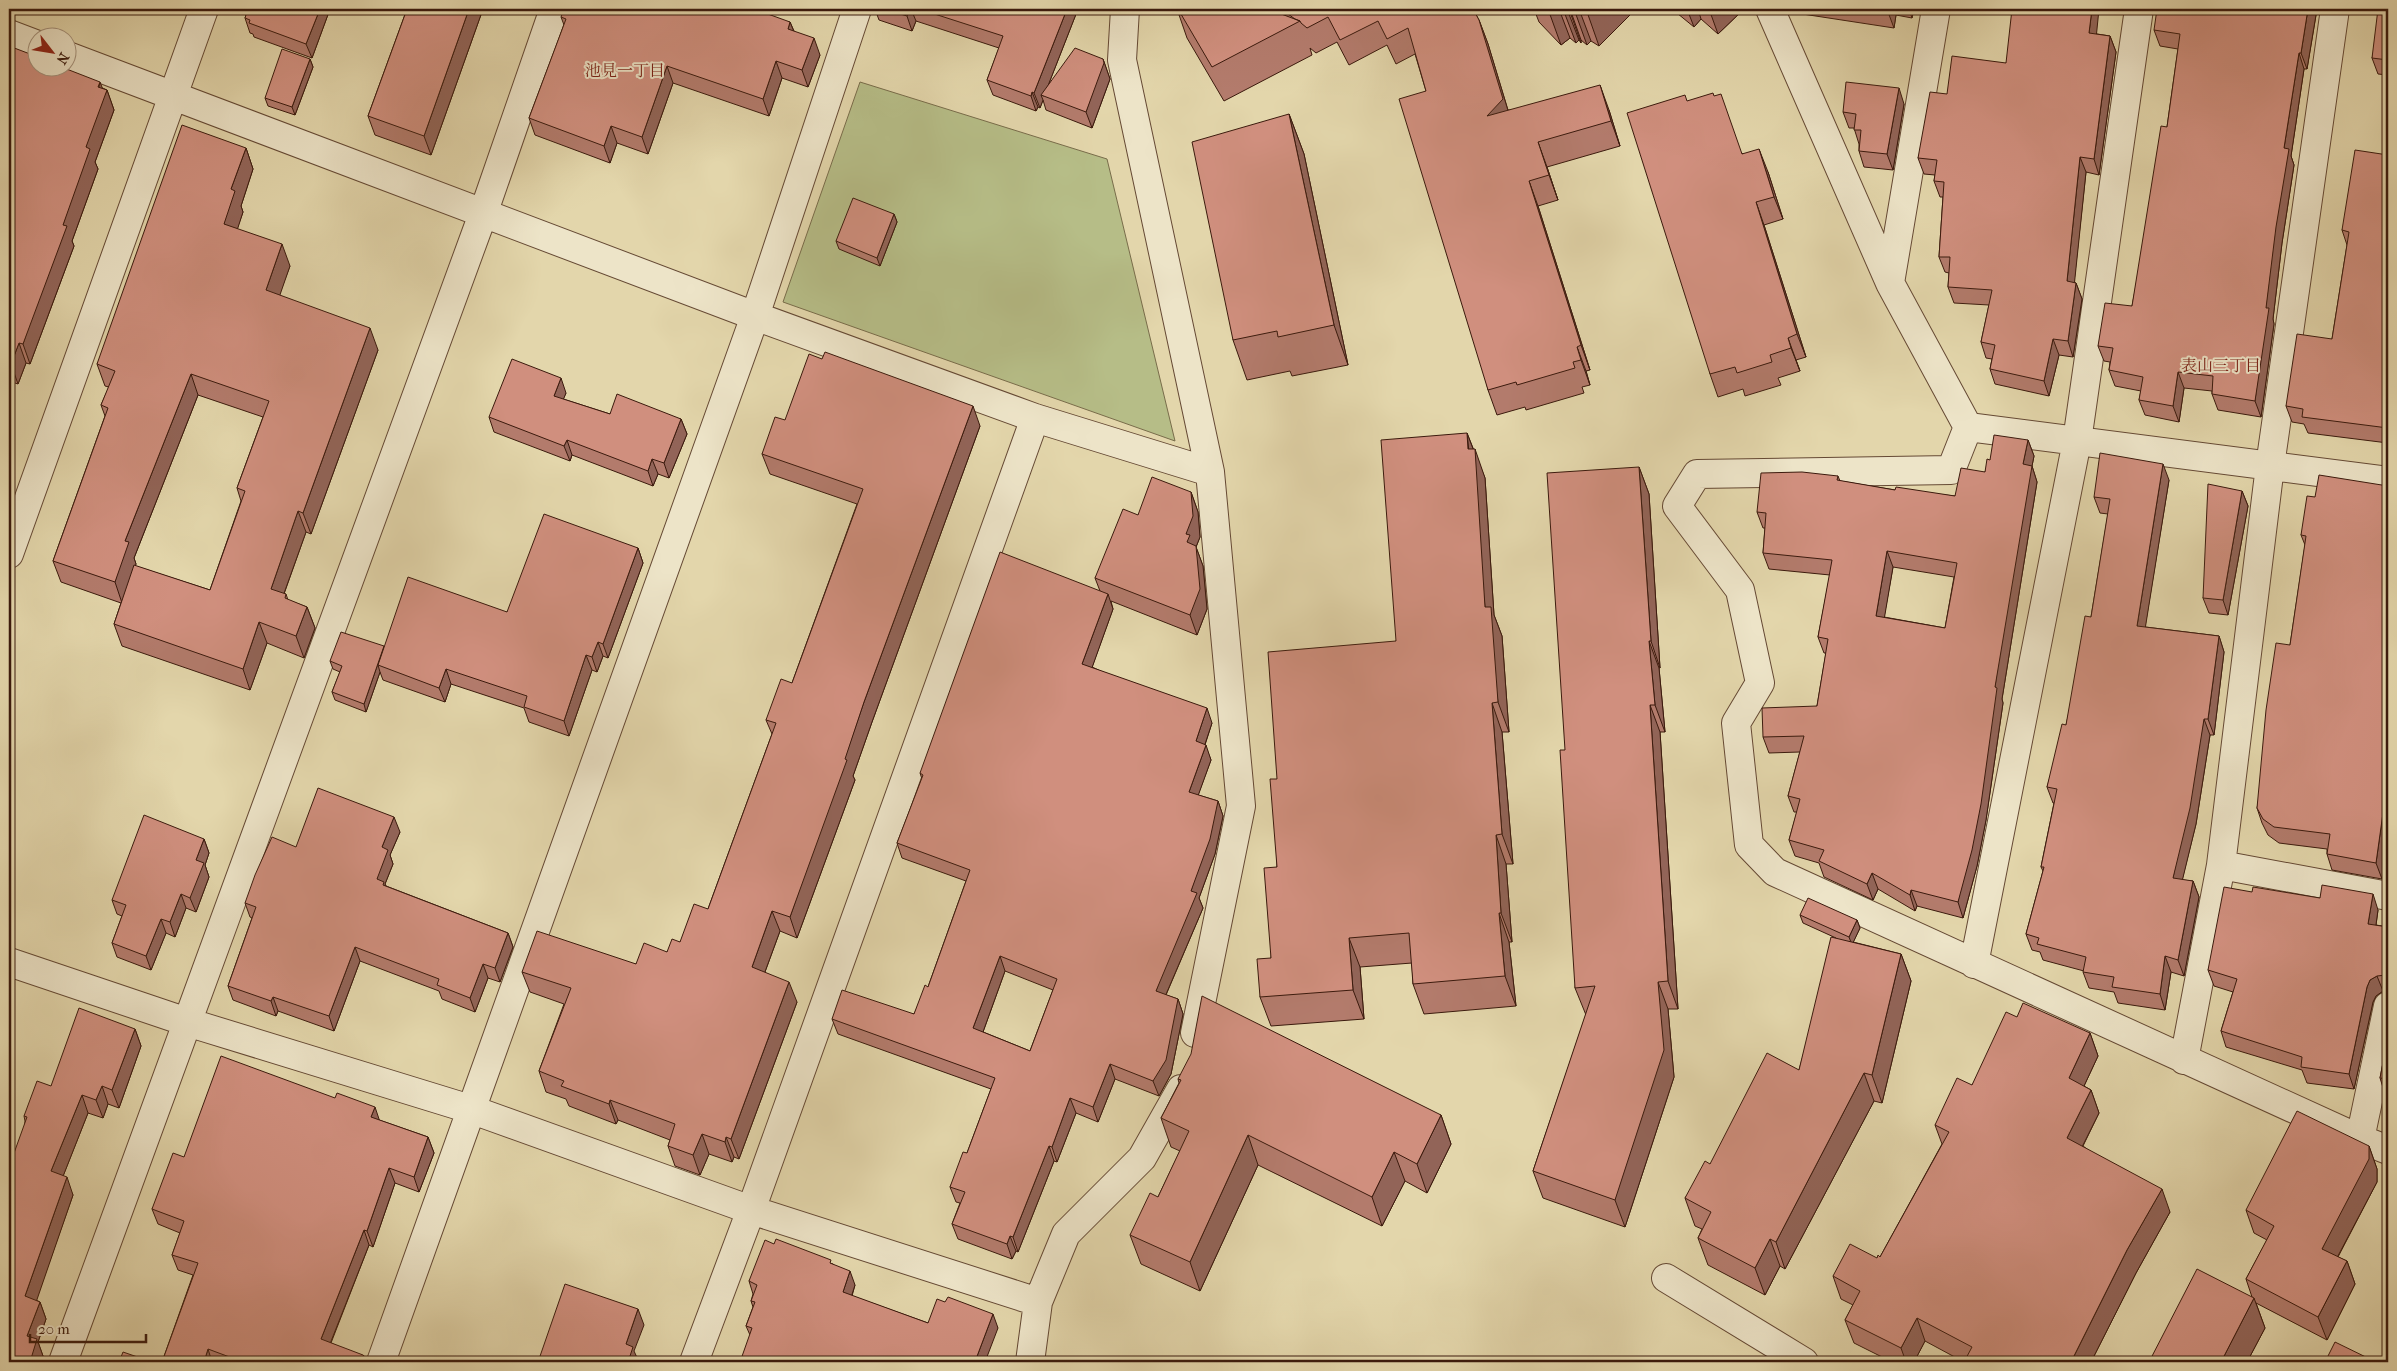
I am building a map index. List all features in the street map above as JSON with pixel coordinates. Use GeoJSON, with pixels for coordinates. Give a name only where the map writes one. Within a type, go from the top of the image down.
{"type":"FeatureCollection","features":[{"type":"Feature","properties":{"kind":"street"},"geometry":{"type":"LineString","coordinates":[[9,554],[204,9]]}},
{"type":"Feature","properties":{"kind":"street"},"geometry":{"type":"LineString","coordinates":[[63,1362],[483,214],[554,9]]}},
{"type":"Feature","properties":{"kind":"street"},"geometry":{"type":"LineString","coordinates":[[381,1362],[754,316],[857,9]]}},
{"type":"Feature","properties":{"kind":"street"},"geometry":{"type":"LineString","coordinates":[[1030,1362],[1038,1302],[1066,1234],[1142,1158],[1186,1080],[1241,806],[1210,472],[1122,60],[1125,9]]}},
{"type":"Feature","properties":{"kind":"street"},"geometry":{"type":"LineString","coordinates":[[1770,9],[1890,283],[1968,427]]}},
{"type":"Feature","properties":{"kind":"street"},"geometry":{"type":"LineString","coordinates":[[1890,283],[1936,9]]}},
{"type":"Feature","properties":{"kind":"street"},"geometry":{"type":"LineString","coordinates":[[1974,964],[2077,441],[2139,9]]}},
{"type":"Feature","properties":{"kind":"street"},"geometry":{"type":"LineString","coordinates":[[2184,1060],[2221,865],[2270,466],[2335,9]]}},
{"type":"Feature","properties":{"kind":"street"},"geometry":{"type":"LineString","coordinates":[[9,34],[28,41]]}},
{"type":"Feature","properties":{"kind":"street"},"geometry":{"type":"LineString","coordinates":[[78,60],[754,316],[1034,418],[1210,472]]}},
{"type":"Feature","properties":{"kind":"street"},"geometry":{"type":"LineString","coordinates":[[694,1362],[751,1210],[1034,418]]}},
{"type":"Feature","properties":{"kind":"street"},"geometry":{"type":"LineString","coordinates":[[1968,427],[2388,481]]}},
{"type":"Feature","properties":{"kind":"street"},"geometry":{"type":"LineString","coordinates":[[1968,427],[1951,470],[1697,474],[1677,506],[1740,590],[1760,683],[1736,722],[1749,845],[1775,872],[2184,1060],[2388,1150]]}},
{"type":"Feature","properties":{"kind":"street"},"geometry":{"type":"LineString","coordinates":[[2221,865],[2388,896]]}},
{"type":"Feature","properties":{"kind":"street"},"geometry":{"type":"LineString","coordinates":[[9,962],[188,1022],[470,1109],[751,1210],[1038,1302]]}},
{"type":"Feature","properties":{"kind":"street"},"geometry":{"type":"LineString","coordinates":[[2360,1139],[2388,1006]]}},
{"type":"Feature","properties":{"kind":"street"},"geometry":{"type":"LineString","coordinates":[[1666,1278],[1804,1362]]}},
{"type":"Feature","properties":{"kind":"green space"},"geometry":{"type":"Polygon","coordinates":[[[860,82],[1107,159],[1175,441],[783,302],[860,82]]]}},
{"type":"Feature","properties":{"kind":"building"},"geometry":{"type":"Polygon","coordinates":[[[248,9],[320,9],[306,44],[249,23],[250,20],[245,18],[248,9]]]}},
{"type":"Feature","properties":{"kind":"building"},"geometry":{"type":"Polygon","coordinates":[[[407,9],[469,9],[424,136],[368,116],[407,9]]]}},
{"type":"Feature","properties":{"kind":"building"},"geometry":{"type":"Polygon","coordinates":[[[564,9],[754,9],[790,22],[788,29],[814,38],[802,70],[776,61],[763,99],[667,66],[642,137],[611,126],[604,146],[529,118],[566,19],[561,17],[564,9]]]}},
{"type":"Feature","properties":{"kind":"building"},"geometry":{"type":"Polygon","coordinates":[[[884,9],[909,9],[907,16],[884,9]]]}},
{"type":"Feature","properties":{"kind":"building"},"geometry":{"type":"Polygon","coordinates":[[[919,9],[1067,9],[1034,93],[1032,92],[1031,96],[987,80],[1003,36],[919,9]]]}},
{"type":"Feature","properties":{"kind":"building"},"geometry":{"type":"Polygon","coordinates":[[[1178,9],[1268,9],[1300,21],[1212,67],[1178,9]]]}},
{"type":"Feature","properties":{"kind":"building"},"geometry":{"type":"Polygon","coordinates":[[[1281,9],[1473,9],[1479,20],[1503,99],[1487,116],[1600,85],[1611,121],[1538,142],[1549,175],[1529,181],[1581,345],[1577,347],[1581,360],[1573,362],[1575,368],[1517,385],[1516,382],[1488,390],[1399,99],[1426,91],[1408,28],[1387,39],[1378,21],[1340,40],[1328,17],[1307,28],[1300,21],[1281,9]]]}},
{"type":"Feature","properties":{"kind":"building"},"geometry":{"type":"Polygon","coordinates":[[[1864,9],[1889,9],[1888,12],[1864,9]]]}},
{"type":"Feature","properties":{"kind":"building"},"geometry":{"type":"Polygon","coordinates":[[[2012,9],[2092,9],[2089,33],[2110,36],[2094,159],[2080,157],[2067,281],[2076,283],[2068,341],[2053,339],[2044,381],[1990,369],[1995,345],[1981,342],[1992,290],[1948,287],[1950,257],[1939,257],[1944,182],[1934,181],[1937,160],[1918,158],[1930,92],[1947,94],[1952,56],[2006,63],[2012,9]]]}},
{"type":"Feature","properties":{"kind":"building"},"geometry":{"type":"Polygon","coordinates":[[[2157,9],[2308,9],[2284,148],[2289,149],[2276,227],[2266,308],[2269,308],[2255,401],[2212,394],[2213,376],[2178,372],[2173,406],[2139,400],[2143,377],[2109,370],[2113,348],[2098,346],[2105,303],[2132,306],[2161,126],[2167,127],[2180,34],[2154,30],[2157,9]]]}},
{"type":"Feature","properties":{"kind":"building"},"geometry":{"type":"Polygon","coordinates":[[[2378,9],[2388,9],[2388,60],[2372,58],[2378,9]]]}},
{"type":"Feature","properties":{"kind":"building"},"geometry":{"type":"Polygon","coordinates":[[[9,46],[28,53],[28,78],[78,78],[78,73],[100,82],[98,87],[107,90],[86,147],[90,149],[63,225],[67,226],[23,344],[19,343],[11,364],[9,363],[9,46]]]}},
{"type":"Feature","properties":{"kind":"building"},"geometry":{"type":"Polygon","coordinates":[[[1075,48],[1103,59],[1104,63],[1086,112],[1041,95],[1075,48]]]}},
{"type":"Feature","properties":{"kind":"building"},"geometry":{"type":"Polygon","coordinates":[[[282,49],[310,59],[292,107],[265,98],[282,49]]]}},
{"type":"Feature","properties":{"kind":"building"},"geometry":{"type":"Polygon","coordinates":[[[1846,82],[1899,88],[1887,154],[1859,151],[1861,130],[1854,130],[1856,114],[1843,112],[1846,82]]]}},
{"type":"Feature","properties":{"kind":"building"},"geometry":{"type":"Polygon","coordinates":[[[1713,93],[1714,96],[1721,94],[1742,154],[1759,149],[1774,197],[1756,202],[1797,334],[1788,338],[1791,348],[1770,355],[1772,362],[1737,373],[1735,367],[1710,374],[1627,113],[1685,95],[1687,101],[1713,93]]]}},
{"type":"Feature","properties":{"kind":"building"},"geometry":{"type":"Polygon","coordinates":[[[1289,114],[1334,325],[1278,337],[1277,331],[1233,340],[1192,142],[1289,114]]]}},
{"type":"Feature","properties":{"kind":"building"},"geometry":{"type":"Polygon","coordinates":[[[182,125],[246,148],[231,189],[235,191],[224,224],[282,244],[266,290],[370,328],[303,513],[298,511],[271,589],[286,594],[285,598],[307,607],[296,636],[259,622],[243,669],[114,624],[134,565],[210,590],[245,491],[237,488],[269,401],[191,374],[125,541],[129,542],[115,582],[53,561],[108,408],[101,405],[115,371],[97,364],[182,125]]]}},
{"type":"Feature","properties":{"kind":"building"},"geometry":{"type":"Polygon","coordinates":[[[2355,150],[2388,155],[2388,428],[2302,417],[2303,409],[2286,406],[2297,334],[2332,339],[2349,232],[2342,230],[2355,150]]]}},
{"type":"Feature","properties":{"kind":"building"},"geometry":{"type":"Polygon","coordinates":[[[853,198],[894,214],[877,258],[836,241],[853,198]]]}},
{"type":"Feature","properties":{"kind":"building"},"geometry":{"type":"Polygon","coordinates":[[[825,352],[973,406],[864,702],[845,759],[847,760],[790,917],[772,911],[752,967],[789,982],[731,1139],[726,1137],[725,1142],[702,1134],[693,1155],[668,1146],[675,1124],[610,1100],[609,1104],[561,1086],[564,1081],[539,1071],[571,988],[522,972],[537,931],[636,964],[644,943],[667,952],[672,939],[680,942],[694,904],[708,909],[776,723],[766,720],[781,679],[792,683],[863,489],[762,454],[775,417],[785,420],[809,354],[822,359],[825,352]]]}},
{"type":"Feature","properties":{"kind":"building"},"geometry":{"type":"Polygon","coordinates":[[[512,359],[561,378],[554,396],[610,414],[617,394],[681,419],[664,463],[652,459],[648,471],[567,440],[564,446],[489,417],[512,359]]]}},
{"type":"Feature","properties":{"kind":"building"},"geometry":{"type":"Polygon","coordinates":[[[1467,433],[1468,449],[1475,449],[1485,607],[1491,607],[1498,702],[1492,703],[1502,834],[1496,835],[1501,913],[1499,913],[1505,976],[1413,984],[1409,933],[1349,938],[1353,990],[1260,997],[1257,959],[1271,958],[1264,868],[1277,867],[1270,779],[1277,779],[1268,652],[1396,641],[1381,440],[1467,433]]]}},
{"type":"Feature","properties":{"kind":"building"},"geometry":{"type":"Polygon","coordinates":[[[1994,435],[2028,440],[2023,464],[2032,466],[1995,687],[1997,688],[1981,804],[1972,850],[1958,902],[1911,890],[1910,895],[1872,873],[1867,884],[1819,861],[1824,850],[1789,840],[1800,799],[1788,796],[1804,736],[1763,737],[1762,708],[1817,706],[1828,639],[1818,637],[1832,560],[1763,553],[1766,513],[1757,512],[1761,473],[1802,472],[1838,476],[1837,480],[1895,490],[1896,487],[1955,496],[1961,468],[1985,472],[1987,459],[1990,460],[1994,435]],[[1887,551],[1876,616],[1945,628],[1957,563],[1887,551]]]}},
{"type":"Feature","properties":{"kind":"building"},"geometry":{"type":"Polygon","coordinates":[[[2100,453],[2163,464],[2137,626],[2219,636],[2208,719],[2204,719],[2190,808],[2173,878],[2193,881],[2178,960],[2165,956],[2160,994],[2112,987],[2114,977],[2083,972],[2086,957],[2037,944],[2039,938],[2026,934],[2044,867],[2041,867],[2057,789],[2047,787],[2062,724],[2066,725],[2085,616],[2091,617],[2110,499],[2094,497],[2100,453]]]}},
{"type":"Feature","properties":{"kind":"building"},"geometry":{"type":"Polygon","coordinates":[[[1639,467],[1651,641],[1649,641],[1655,705],[1650,705],[1668,981],[1658,982],[1664,1050],[1615,1200],[1533,1171],[1595,986],[1575,988],[1560,750],[1565,750],[1547,473],[1639,467]]]}},
{"type":"Feature","properties":{"kind":"building"},"geometry":{"type":"Polygon","coordinates":[[[2319,475],[2388,486],[2388,814],[2383,813],[2376,863],[2327,854],[2330,834],[2274,827],[2263,819],[2257,808],[2266,710],[2276,643],[2290,645],[2306,536],[2301,535],[2307,496],[2315,497],[2319,475]]]}},
{"type":"Feature","properties":{"kind":"building"},"geometry":{"type":"Polygon","coordinates":[[[1152,477],[1191,492],[1193,516],[1186,534],[1190,535],[1187,542],[1196,546],[1200,589],[1190,615],[1095,578],[1123,509],[1138,515],[1152,477]]]}},
{"type":"Feature","properties":{"kind":"building"},"geometry":{"type":"Polygon","coordinates":[[[2208,484],[2242,491],[2223,600],[2203,598],[2208,484]]]}},
{"type":"Feature","properties":{"kind":"building"},"geometry":{"type":"Polygon","coordinates":[[[544,514],[638,548],[603,644],[598,642],[592,657],[586,655],[564,721],[524,707],[527,696],[446,669],[439,688],[378,665],[408,577],[507,612],[544,514]]]}},
{"type":"Feature","properties":{"kind":"building"},"geometry":{"type":"Polygon","coordinates":[[[1000,552],[1108,594],[1082,664],[1207,708],[1196,741],[1206,745],[1189,792],[1218,801],[1210,839],[1191,891],[1197,893],[1156,991],[1178,999],[1166,1060],[1153,1081],[1110,1064],[1093,1107],[1070,1098],[1052,1147],[1049,1146],[1013,1237],[1010,1236],[1007,1244],[952,1224],[965,1192],[950,1187],[963,1152],[967,1153],[995,1078],[832,1019],[842,990],[914,1014],[925,985],[928,987],[970,870],[897,843],[923,775],[920,773],[1000,552]],[[1000,956],[973,1028],[1030,1051],[1057,979],[1000,956]]]}},
{"type":"Feature","properties":{"kind":"building"},"geometry":{"type":"Polygon","coordinates":[[[341,632],[384,646],[364,704],[332,692],[342,666],[330,661],[341,632]]]}},
{"type":"Feature","properties":{"kind":"building"},"geometry":{"type":"Polygon","coordinates":[[[318,788],[394,817],[382,847],[388,850],[377,879],[384,882],[383,885],[508,933],[495,968],[483,964],[470,998],[437,985],[439,979],[355,947],[329,1016],[273,997],[271,1001],[228,986],[256,907],[245,903],[272,837],[296,847],[318,788]]]}},
{"type":"Feature","properties":{"kind":"building"},"geometry":{"type":"Polygon","coordinates":[[[144,815],[204,839],[196,860],[204,863],[190,898],[181,894],[170,922],[161,919],[146,956],[112,943],[126,905],[112,900],[144,815]]]}},
{"type":"Feature","properties":{"kind":"building"},"geometry":{"type":"Polygon","coordinates":[[[2322,885],[2373,894],[2368,924],[2388,927],[2388,976],[2377,976],[2370,980],[2367,987],[2349,1074],[2301,1067],[2302,1057],[2221,1031],[2237,979],[2208,970],[2224,887],[2252,892],[2253,887],[2320,898],[2322,885]]]}},
{"type":"Feature","properties":{"kind":"building"},"geometry":{"type":"Polygon","coordinates":[[[1808,898],[1857,920],[1849,937],[1800,915],[1808,898]]]}},
{"type":"Feature","properties":{"kind":"building"},"geometry":{"type":"Polygon","coordinates":[[[1831,937],[1901,954],[1872,1075],[1864,1073],[1776,1242],[1770,1239],[1755,1268],[1698,1238],[1711,1212],[1685,1198],[1705,1161],[1710,1164],[1767,1053],[1799,1070],[1831,937]]]}},
{"type":"Feature","properties":{"kind":"building"},"geometry":{"type":"Polygon","coordinates":[[[1202,996],[1441,1115],[1417,1164],[1394,1152],[1372,1197],[1248,1135],[1190,1262],[1130,1235],[1150,1193],[1158,1197],[1189,1131],[1161,1118],[1181,1080],[1178,1079],[1191,1054],[1202,996]]]}},
{"type":"Feature","properties":{"kind":"building"},"geometry":{"type":"Polygon","coordinates":[[[2023,1003],[2090,1033],[2069,1078],[2091,1090],[2067,1138],[2162,1189],[2127,1250],[2071,1362],[1964,1362],[1972,1347],[1917,1318],[1901,1348],[1845,1320],[1860,1291],[1833,1276],[1850,1244],[1877,1258],[1878,1255],[1880,1257],[1949,1132],[1935,1125],[1957,1078],[1972,1085],[2006,1012],[2017,1017],[2023,1003]]]}},
{"type":"Feature","properties":{"kind":"building"},"geometry":{"type":"Polygon","coordinates":[[[79,1008],[135,1029],[112,1090],[102,1086],[96,1100],[82,1095],[51,1171],[67,1177],[25,1296],[40,1302],[27,1336],[37,1339],[30,1362],[9,1362],[9,1167],[27,1117],[24,1116],[37,1081],[51,1086],[79,1008]]]}},
{"type":"Feature","properties":{"kind":"building"},"geometry":{"type":"Polygon","coordinates":[[[2388,1037],[2388,1079],[2380,1078],[2388,1037]]]}},
{"type":"Feature","properties":{"kind":"building"},"geometry":{"type":"Polygon","coordinates":[[[221,1056],[335,1098],[337,1093],[375,1107],[371,1117],[428,1137],[414,1177],[389,1168],[367,1231],[364,1230],[321,1339],[363,1355],[371,1362],[243,1362],[208,1349],[204,1362],[162,1362],[198,1263],[172,1255],[184,1221],[152,1209],[173,1153],[184,1157],[221,1056]]]}},
{"type":"Feature","properties":{"kind":"building"},"geometry":{"type":"Polygon","coordinates":[[[2297,1111],[2369,1146],[2369,1159],[2322,1249],[2347,1261],[2318,1317],[2246,1279],[2274,1226],[2246,1210],[2297,1111]]]}},
{"type":"Feature","properties":{"kind":"building"},"geometry":{"type":"Polygon","coordinates":[[[776,1239],[831,1260],[830,1263],[850,1271],[843,1292],[928,1323],[937,1299],[945,1302],[948,1297],[993,1314],[976,1359],[985,1362],[740,1362],[752,1328],[746,1326],[755,1302],[751,1301],[757,1285],[749,1281],[765,1240],[774,1244],[776,1239]]]}},
{"type":"Feature","properties":{"kind":"building"},"geometry":{"type":"Polygon","coordinates":[[[2197,1269],[2254,1298],[2221,1362],[2149,1362],[2197,1269]]]}},
{"type":"Feature","properties":{"kind":"building"},"geometry":{"type":"Polygon","coordinates":[[[565,1284],[638,1309],[626,1344],[633,1347],[628,1362],[538,1362],[565,1284]]]}},
{"type":"Feature","properties":{"kind":"building"},"geometry":{"type":"Polygon","coordinates":[[[2335,1342],[2376,1362],[2325,1362],[2335,1342]]]}},
{"type":"Feature","properties":{"kind":"building"},"geometry":{"type":"Polygon","coordinates":[[[123,1352],[152,1362],[119,1362],[123,1352]]]}},
{"type":"Feature","properties":{"kind":"building"},"geometry":{"type":"Polygon","coordinates":[[[392,1357],[407,1362],[390,1362],[392,1357]]]}},
{"type":"Feature","properties":{"kind":"district","name":"池見一丁目"},"geometry":{"type":"Point","coordinates":[625,70]}},
{"type":"Feature","properties":{"kind":"district","name":"表山三丁目"},"geometry":{"type":"Point","coordinates":[2221,365]}}]}
